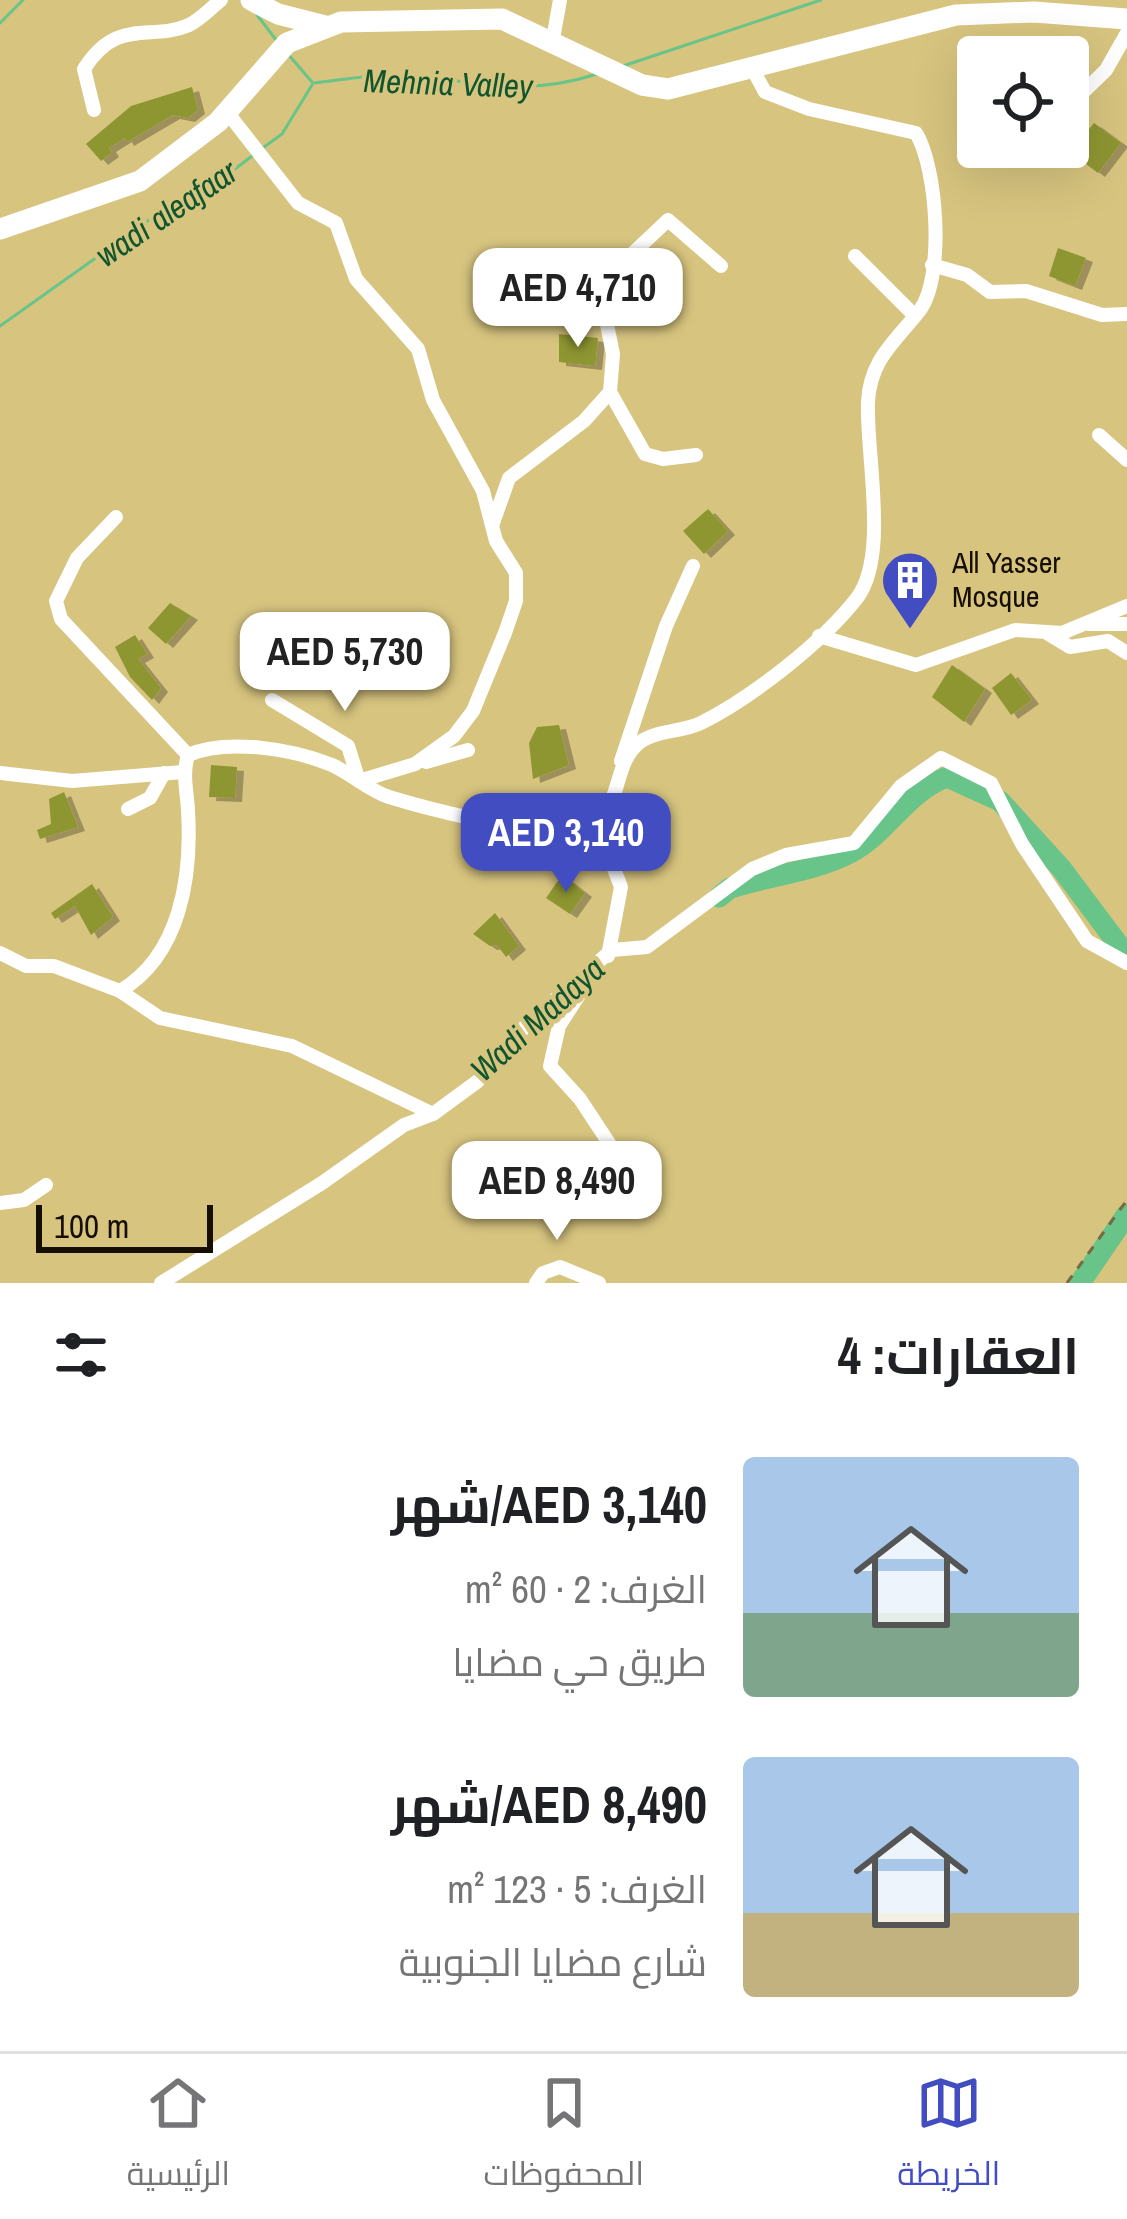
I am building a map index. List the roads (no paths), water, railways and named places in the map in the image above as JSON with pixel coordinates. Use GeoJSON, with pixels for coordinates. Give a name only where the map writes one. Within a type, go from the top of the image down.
{"type":"FeatureCollection","features":[{"type":"Feature","properties":{"kind":"main road"},"geometry":{"type":"LineString","coordinates":[[251,0],[318,29]]}},
{"type":"Feature","properties":{"kind":"main road"},"geometry":{"type":"LineString","coordinates":[[0,229],[140,181],[227,112],[286,44],[318,29],[372,20],[502,19],[553,39],[642,85],[668,89],[956,15],[1063,7],[1126,25]]}},
{"type":"Feature","properties":{"kind":"street"},"geometry":{"type":"LineString","coordinates":[[94,110],[84,69],[94,52],[118,38],[153,28],[188,26],[221,0]]}},
{"type":"Feature","properties":{"kind":"street"},"geometry":{"type":"LineString","coordinates":[[553,39],[560,0]]}},
{"type":"Feature","properties":{"kind":"street"},"geometry":{"type":"LineString","coordinates":[[1089,87],[1106,70],[1126,25]]}},
{"type":"Feature","properties":{"kind":"street"},"geometry":{"type":"LineString","coordinates":[[153,28],[158,45]]}},
{"type":"Feature","properties":{"kind":"street"},"geometry":{"type":"LineString","coordinates":[[618,772],[641,742],[720,713],[819,636],[869,580],[874,531],[868,396],[882,352],[925,300],[932,265],[931,182],[916,133],[809,109],[765,92],[751,65]]}},
{"type":"Feature","properties":{"kind":"street"},"geometry":{"type":"LineString","coordinates":[[227,112],[298,203],[335,223],[356,279],[418,349],[433,400],[483,491],[496,541],[516,573],[516,601],[473,711],[454,736],[415,764]]}},
{"type":"Feature","properties":{"kind":"street"},"geometry":{"type":"LineString","coordinates":[[696,455],[663,459],[645,454],[610,392],[613,353],[604,315],[634,252],[668,220],[721,266]]}},
{"type":"Feature","properties":{"kind":"street"},"geometry":{"type":"LineString","coordinates":[[855,256],[914,315]]}},
{"type":"Feature","properties":{"kind":"street"},"geometry":{"type":"LineString","coordinates":[[932,265],[967,275],[990,292],[1026,290],[1102,315],[1127,314]]}},
{"type":"Feature","properties":{"kind":"street"},"geometry":{"type":"LineString","coordinates":[[493,523],[509,478],[584,421],[610,392]]}},
{"type":"Feature","properties":{"kind":"street"},"geometry":{"type":"LineString","coordinates":[[1099,435],[1127,460]]}},
{"type":"Feature","properties":{"kind":"street"},"geometry":{"type":"LineString","coordinates":[[116,517],[77,558],[56,602],[61,620],[188,755]]}},
{"type":"Feature","properties":{"kind":"street"},"geometry":{"type":"LineString","coordinates":[[628,1172],[580,1099],[550,1066],[566,1012],[612,950],[621,887],[611,861],[609,804],[666,626],[693,566]]}},
{"type":"Feature","properties":{"kind":"street"},"geometry":{"type":"LineString","coordinates":[[819,636],[916,664],[1015,630],[1047,633],[1127,606]]}},
{"type":"Feature","properties":{"kind":"street"},"geometry":{"type":"LineString","coordinates":[[1084,624],[1127,624]]}},
{"type":"Feature","properties":{"kind":"street"},"geometry":{"type":"LineString","coordinates":[[1047,633],[1070,647],[1108,641],[1127,653]]}},
{"type":"Feature","properties":{"kind":"street"},"geometry":{"type":"LineString","coordinates":[[272,700],[348,746],[359,781]]}},
{"type":"Feature","properties":{"kind":"street"},"geometry":{"type":"LineString","coordinates":[[120,991],[153,960],[184,898],[189,856],[183,772],[188,755],[206,747],[293,753],[381,794],[489,825],[578,838],[611,861]]}},
{"type":"Feature","properties":{"kind":"street"},"geometry":{"type":"LineString","coordinates":[[359,781],[468,750]]}},
{"type":"Feature","properties":{"kind":"street"},"geometry":{"type":"LineString","coordinates":[[161,1283],[404,1125],[434,1114],[478,1081],[530,1022],[612,950],[647,947],[752,869],[786,854],[854,843],[901,786],[941,758],[991,783],[1022,844],[1088,940],[1127,963]]}},
{"type":"Feature","properties":{"kind":"street"},"geometry":{"type":"LineString","coordinates":[[0,773],[72,782],[183,772]]}},
{"type":"Feature","properties":{"kind":"street"},"geometry":{"type":"LineString","coordinates":[[128,809],[150,798],[164,773]]}},
{"type":"Feature","properties":{"kind":"street"},"geometry":{"type":"LineString","coordinates":[[578,838],[609,804]]}},
{"type":"Feature","properties":{"kind":"street"},"geometry":{"type":"LineString","coordinates":[[0,953],[26,966],[54,966],[120,991],[160,1018],[292,1046],[434,1114]]}},
{"type":"Feature","properties":{"kind":"street"},"geometry":{"type":"LineString","coordinates":[[0,1203],[24,1200],[46,1185]]}},
{"type":"Feature","properties":{"kind":"street"},"geometry":{"type":"LineString","coordinates":[[536,1283],[543,1273],[560,1267],[581,1280],[599,1283]]}},
{"type":"Feature","properties":{"kind":"waterway","name":"Mehnia Valley"},"geometry":{"type":"LineString","coordinates":[[0,23],[23,0]]}},
{"type":"Feature","properties":{"kind":"waterway","name":"Mehnia Valley"},"geometry":{"type":"LineString","coordinates":[[623,66],[821,0]]}},
{"type":"Feature","properties":{"kind":"waterway","name":"Mehnia Valley"},"geometry":{"type":"LineString","coordinates":[[257,15],[277,41]]}},
{"type":"Feature","properties":{"kind":"waterway","name":"Mehnia Valley"},"geometry":{"type":"LineString","coordinates":[[287,53],[312,82]]}},
{"type":"Feature","properties":{"kind":"waterway","name":"Mehnia Valley"},"geometry":{"type":"LineString","coordinates":[[314,83],[399,75],[520,86],[597,74]]}},
{"type":"Feature","properties":{"kind":"waterway","name":"wadi aleafaar"},"geometry":{"type":"LineString","coordinates":[[264,147],[282,134],[312,85]]}},
{"type":"Feature","properties":{"kind":"waterway","name":"wadi aleafaar"},"geometry":{"type":"LineString","coordinates":[[0,326],[173,203],[210,188],[256,153]]}},
{"type":"Feature","properties":{"kind":"waterway","name":"Wadi Madaya"},"geometry":{"type":"LineString","coordinates":[[719,897],[730,888],[850,853],[920,792],[947,777],[1000,801],[1061,868],[1127,956]]}},
{"type":"Feature","properties":{"kind":"waterway"},"geometry":{"type":"LineString","coordinates":[[1080,1283],[1127,1214]]}},
{"type":"Feature","properties":{"kind":"place","name":"All Yasser Mosque"},"geometry":{"type":"Point","coordinates":[910,631]}}]}
